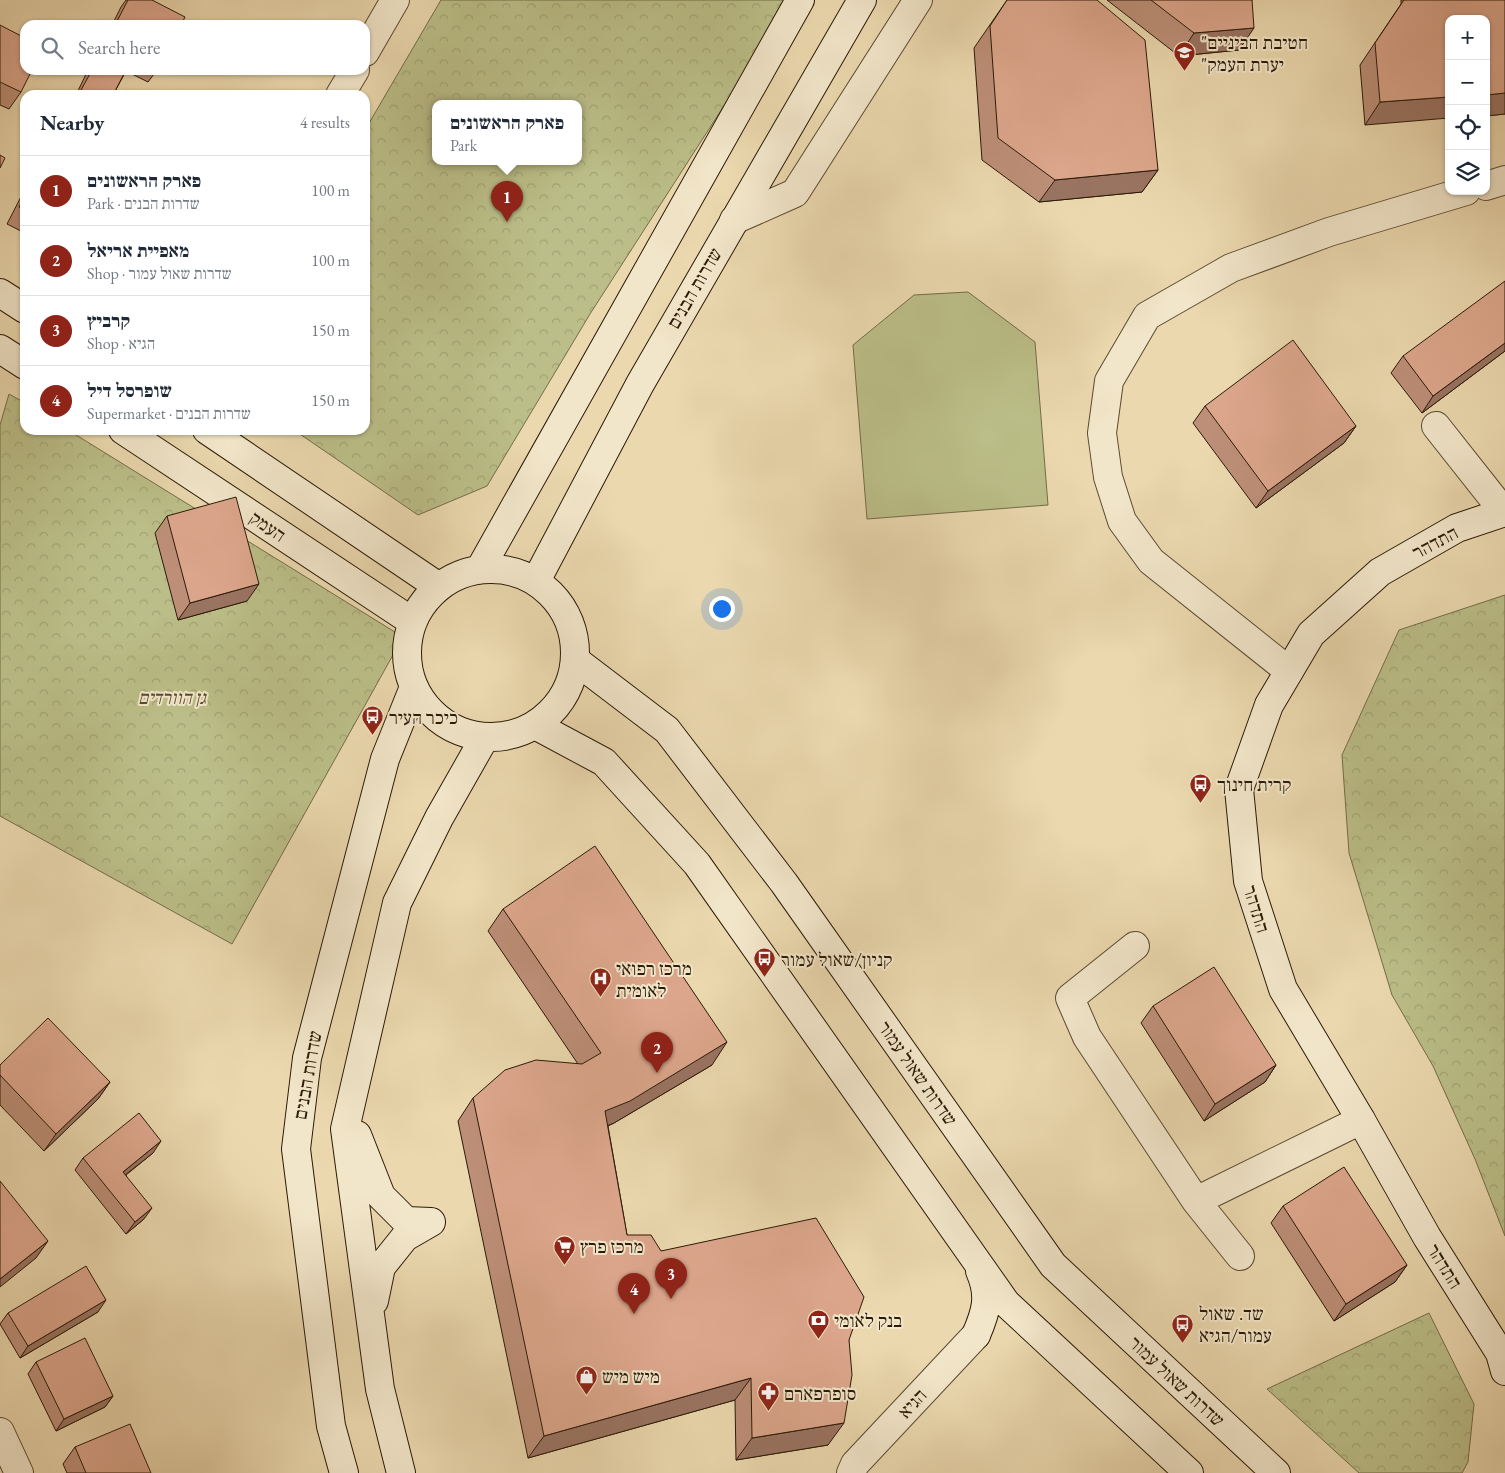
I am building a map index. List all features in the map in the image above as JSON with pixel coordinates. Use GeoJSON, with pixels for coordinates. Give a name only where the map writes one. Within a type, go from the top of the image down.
{"type":"FeatureCollection","features":[{"type":"Feature","properties":{"kind":"street"},"geometry":{"type":"LineString","coordinates":[[370,43],[395,0]]}},
{"type":"Feature","properties":{"kind":"street"},"geometry":{"type":"LineString","coordinates":[[480,569],[800,0]]}},
{"type":"Feature","properties":{"kind":"street","name":"שדרות הבנים"},"geometry":{"type":"LineString","coordinates":[[536,581],[640,384],[862,0]]}},
{"type":"Feature","properties":{"kind":"street"},"geometry":{"type":"LineString","coordinates":[[734,220],[795,193],[918,0]]}},
{"type":"Feature","properties":{"kind":"street"},"geometry":{"type":"LineString","coordinates":[[343,90],[352,75]]}},
{"type":"Feature","properties":{"kind":"street"},"geometry":{"type":"LineString","coordinates":[[1490,185],[1505,180]]}},
{"type":"Feature","properties":{"kind":"street"},"geometry":{"type":"LineString","coordinates":[[1289,671],[1151,561],[1122,521],[1108,477],[1102,433],[1109,381],[1147,316],[1231,268],[1329,232],[1453,195]]}},
{"type":"Feature","properties":{"kind":"street"},"geometry":{"type":"LineString","coordinates":[[0,294],[20,306]]}},
{"type":"Feature","properties":{"kind":"street"},"geometry":{"type":"LineString","coordinates":[[0,349],[20,362]]}},
{"type":"Feature","properties":{"kind":"street"},"geometry":{"type":"LineString","coordinates":[[1436,426],[1505,512]]}},
{"type":"Feature","properties":{"kind":"street","name":"העמק"},"geometry":{"type":"LineString","coordinates":[[139,435],[413,622]]}},
{"type":"Feature","properties":{"kind":"street"},"geometry":{"type":"LineString","coordinates":[[213,435],[439,587]]}},
{"type":"Feature","properties":{"kind":"street","name":"התדהר"},"geometry":{"type":"LineString","coordinates":[[1505,512],[1457,528],[1380,572],[1311,634],[1269,705],[1240,789],[1248,881],[1283,990],[1361,1120],[1426,1237],[1500,1353],[1505,1371]]}},
{"type":"Feature","properties":{"kind":"street"},"geometry":{"type":"LineString","coordinates":[[480,569],[509,570],[536,581],[558,602],[572,629],[575,660],[569,686],[555,708],[535,725],[511,736],[485,737],[455,730],[431,712],[414,687],[408,665],[407,643],[413,622],[439,587],[458,575],[480,569]]}},
{"type":"Feature","properties":{"kind":"street","name":"שדרות שאול עמור"},"geometry":{"type":"LineString","coordinates":[[575,660],[667,730],[784,883],[1053,1265],[1276,1473]]}},
{"type":"Feature","properties":{"kind":"street","name":"שדרות הבנים"},"geometry":{"type":"LineString","coordinates":[[344,1473],[330,1426],[296,1149],[309,1049],[385,759],[414,687]]}},
{"type":"Feature","properties":{"kind":"street"},"geometry":{"type":"LineString","coordinates":[[535,725],[604,762],[697,864],[1006,1303],[1188,1473]]}},
{"type":"Feature","properties":{"kind":"street"},"geometry":{"type":"LineString","coordinates":[[401,1473],[380,1389],[345,1129],[397,903],[439,818],[485,737]]}},
{"type":"Feature","properties":{"kind":"street"},"geometry":{"type":"LineString","coordinates":[[1134,946],[1070,998],[1087,1036],[1196,1201],[1240,1256]]}},
{"type":"Feature","properties":{"kind":"street"},"geometry":{"type":"LineString","coordinates":[[349,1112],[381,1196],[406,1221],[431,1222],[405,1237],[381,1267],[371,1323]]}},
{"type":"Feature","properties":{"kind":"street"},"geometry":{"type":"LineString","coordinates":[[1196,1201],[1361,1120]]}},
{"type":"Feature","properties":{"kind":"street"},"geometry":{"type":"LineString","coordinates":[[973,1256],[985,1282],[986,1300],[985,1312],[976,1335]]}},
{"type":"Feature","properties":{"kind":"street"},"geometry":{"type":"LineString","coordinates":[[976,1335],[993,1323],[1008,1320],[1032,1327]]}},
{"type":"Feature","properties":{"kind":"street","name":"הגיא"},"geometry":{"type":"LineString","coordinates":[[851,1473],[855,1464],[976,1335]]}},
{"type":"Feature","properties":{"kind":"street"},"geometry":{"type":"LineString","coordinates":[[0,1432],[19,1473]]}},
{"type":"Feature","properties":{"kind":"green space"},"geometry":{"type":"Polygon","coordinates":[[[441,0],[792,0],[590,314],[487,486],[418,515],[301,435],[370,435],[370,121],[441,0]]]}},
{"type":"Feature","properties":{"kind":"green space"},"geometry":{"type":"Polygon","coordinates":[[[968,292],[1035,342],[1048,505],[867,519],[853,345],[914,295],[968,292]]]}},
{"type":"Feature","properties":{"kind":"green space","name":"גן הוורדים"},"geometry":{"type":"Polygon","coordinates":[[[9,394],[20,400],[20,435],[76,435],[403,637],[232,944],[0,816],[0,425],[9,394]]]}},
{"type":"Feature","properties":{"kind":"green space"},"geometry":{"type":"Polygon","coordinates":[[[1505,595],[1505,1236],[1475,1159],[1433,1066],[1392,995],[1349,853],[1342,755],[1399,630],[1505,595]]]}},
{"type":"Feature","properties":{"kind":"green space"},"geometry":{"type":"Polygon","coordinates":[[[1429,1313],[1474,1404],[1468,1462],[1462,1473],[1359,1473],[1267,1389],[1429,1313]]]}},
{"type":"Feature","properties":{"kind":"building"},"geometry":{"type":"Polygon","coordinates":[[[128,0],[152,0],[185,17],[184,20],[118,20],[128,0]]]}},
{"type":"Feature","properties":{"kind":"building"},"geometry":{"type":"Polygon","coordinates":[[[1007,0],[1097,0],[1145,40],[1158,170],[1055,180],[998,138],[990,26],[1007,0]]]}},
{"type":"Feature","properties":{"kind":"building"},"geometry":{"type":"Polygon","coordinates":[[[1151,0],[1252,0],[1254,28],[1194,33],[1151,0]]]}},
{"type":"Feature","properties":{"kind":"building"},"geometry":{"type":"Polygon","coordinates":[[[1404,0],[1505,0],[1505,93],[1490,95],[1490,15],[1445,15],[1445,97],[1380,102],[1375,43],[1404,0]]]}},
{"type":"Feature","properties":{"kind":"building"},"geometry":{"type":"Polygon","coordinates":[[[0,25],[20,35],[20,75],[30,75],[20,92],[0,82],[0,25]]]}},
{"type":"Feature","properties":{"kind":"building"},"geometry":{"type":"Polygon","coordinates":[[[89,75],[123,75],[116,90],[81,90],[89,75]]]}},
{"type":"Feature","properties":{"kind":"building"},"geometry":{"type":"Polygon","coordinates":[[[0,155],[5,158],[0,168],[0,155]]]}},
{"type":"Feature","properties":{"kind":"building"},"geometry":{"type":"Polygon","coordinates":[[[1505,281],[1505,343],[1433,396],[1403,356],[1505,281]]]}},
{"type":"Feature","properties":{"kind":"building"},"geometry":{"type":"Polygon","coordinates":[[[1293,340],[1356,426],[1268,491],[1205,406],[1293,340]]]}},
{"type":"Feature","properties":{"kind":"building"},"geometry":{"type":"Polygon","coordinates":[[[236,497],[259,584],[190,603],[167,516],[236,497]]]}},
{"type":"Feature","properties":{"kind":"building","name":"מרכז פרץ"},"geometry":{"type":"Polygon","coordinates":[[[595,846],[727,1042],[630,1101],[605,1111],[627,1235],[651,1235],[661,1251],[816,1218],[864,1297],[849,1340],[852,1375],[844,1423],[752,1438],[751,1378],[544,1436],[473,1098],[505,1070],[536,1060],[582,1064],[601,1053],[503,909],[595,846]]]}},
{"type":"Feature","properties":{"kind":"building"},"geometry":{"type":"Polygon","coordinates":[[[1214,967],[1276,1065],[1215,1104],[1153,1006],[1214,967]]]}},
{"type":"Feature","properties":{"kind":"building"},"geometry":{"type":"Polygon","coordinates":[[[48,1018],[110,1082],[56,1134],[0,1075],[0,1065],[48,1018]]]}},
{"type":"Feature","properties":{"kind":"building"},"geometry":{"type":"Polygon","coordinates":[[[139,1113],[161,1141],[123,1172],[152,1208],[135,1222],[83,1158],[139,1113]]]}},
{"type":"Feature","properties":{"kind":"building"},"geometry":{"type":"Polygon","coordinates":[[[1344,1167],[1407,1265],[1346,1304],[1283,1206],[1344,1167]]]}},
{"type":"Feature","properties":{"kind":"building"},"geometry":{"type":"Polygon","coordinates":[[[0,1181],[48,1241],[0,1279],[0,1181]]]}},
{"type":"Feature","properties":{"kind":"building"},"geometry":{"type":"Polygon","coordinates":[[[86,1266],[106,1300],[28,1346],[8,1313],[86,1266]]]}},
{"type":"Feature","properties":{"kind":"building"},"geometry":{"type":"Polygon","coordinates":[[[85,1338],[113,1396],[64,1419],[36,1362],[85,1338]]]}},
{"type":"Feature","properties":{"kind":"building"},"geometry":{"type":"Polygon","coordinates":[[[130,1424],[151,1473],[86,1473],[75,1447],[130,1424]]]}},
{"type":"Feature","properties":{"kind":"place","name":"\"חטיבת הביניים \"יערת העמק"},"geometry":{"type":"Point","coordinates":[1185,72]}},
{"type":"Feature","properties":{"kind":"place","name":"פארק הראשונים"},"geometry":{"type":"Point","coordinates":[507,222]}},
{"type":"Feature","properties":{"kind":"place","name":"כיכר העיר"},"geometry":{"type":"Point","coordinates":[373,736]}},
{"type":"Feature","properties":{"kind":"place","name":"קרית חינוך"},"geometry":{"type":"Point","coordinates":[1201,803]}},
{"type":"Feature","properties":{"kind":"place","name":"קניון/שאול עמור"},"geometry":{"type":"Point","coordinates":[765,978]}},
{"type":"Feature","properties":{"kind":"place","name":"מרכז רפואי לאומית"},"geometry":{"type":"Point","coordinates":[600,998]}},
{"type":"Feature","properties":{"kind":"place","name":"מאפיית אריאל"},"geometry":{"type":"Point","coordinates":[657,1073]}},
{"type":"Feature","properties":{"kind":"place","name":"מרכז פרץ"},"geometry":{"type":"Point","coordinates":[564,1265]}},
{"type":"Feature","properties":{"kind":"place","name":"קרביץ"},"geometry":{"type":"Point","coordinates":[671,1299]}},
{"type":"Feature","properties":{"kind":"place","name":"שופרסל דיל"},"geometry":{"type":"Point","coordinates":[634,1314]}},
{"type":"Feature","properties":{"kind":"place","name":"בנק לאומי"},"geometry":{"type":"Point","coordinates":[818,1339]}},
{"type":"Feature","properties":{"kind":"place","name":"שד. שאול עמור/הגיא"},"geometry":{"type":"Point","coordinates":[1183,1343]}},
{"type":"Feature","properties":{"kind":"place","name":"מיש מיש"},"geometry":{"type":"Point","coordinates":[586,1395]}},
{"type":"Feature","properties":{"kind":"place","name":"סופרפארם"},"geometry":{"type":"Point","coordinates":[768,1412]}}]}
